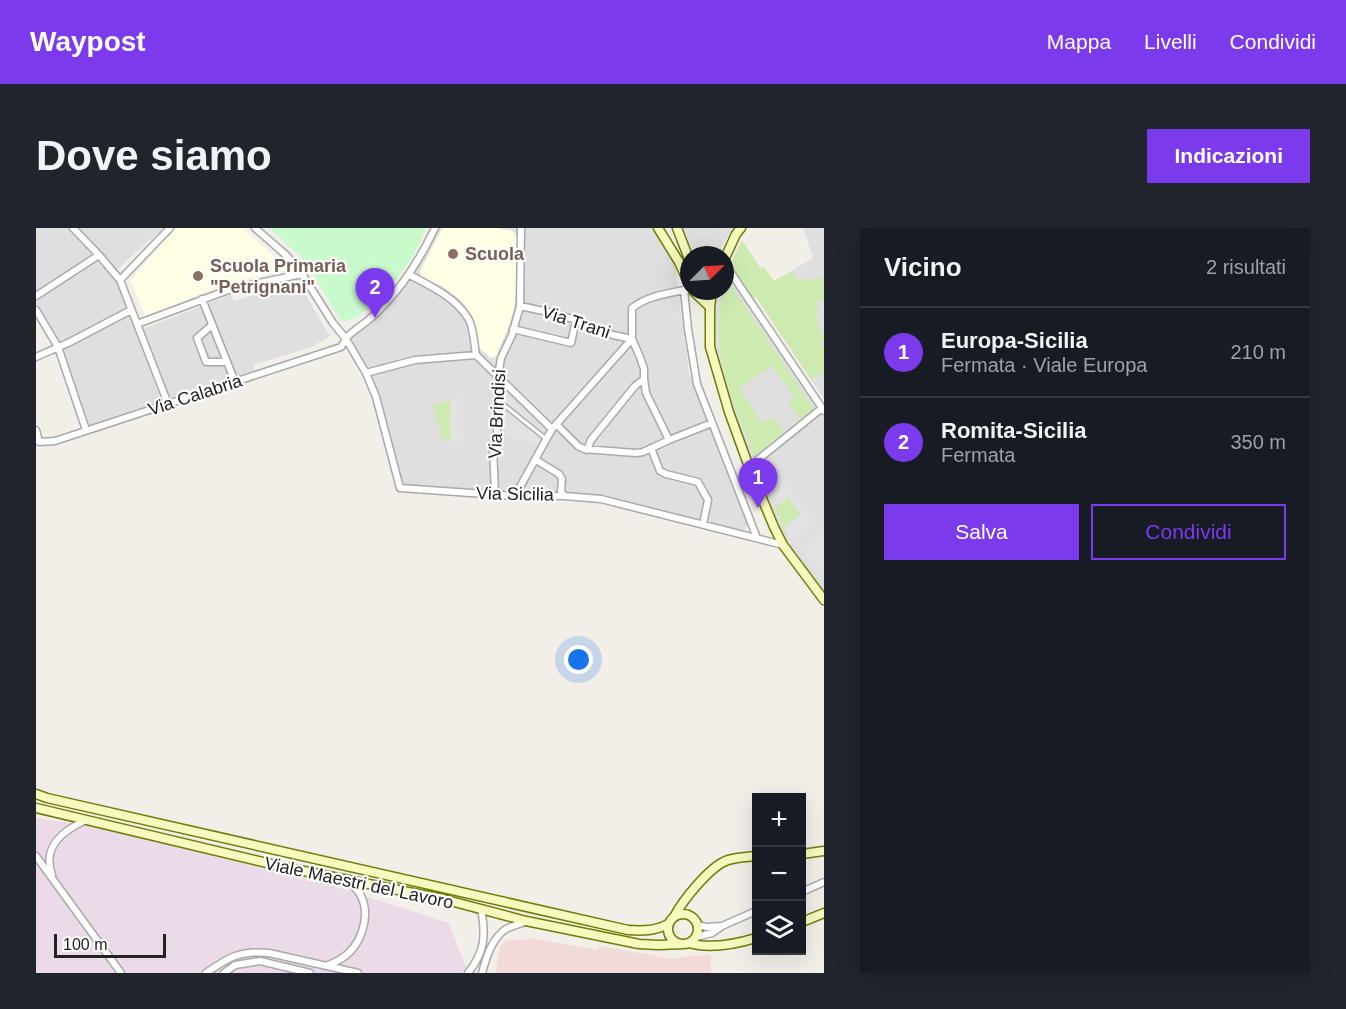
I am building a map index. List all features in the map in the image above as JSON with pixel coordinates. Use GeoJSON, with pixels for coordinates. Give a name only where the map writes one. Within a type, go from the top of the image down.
{"type":"FeatureCollection","features":[{"type":"Feature","properties":{"kind":"street"},"geometry":{"type":"LineString","coordinates":[[73,228],[120,280],[168,404]]}},
{"type":"Feature","properties":{"kind":"street"},"geometry":{"type":"LineString","coordinates":[[120,280],[170,228]]}},
{"type":"Feature","properties":{"kind":"street","name":"Via Sicilia"},"geometry":{"type":"LineString","coordinates":[[255,228],[287,256],[303,274],[366,373],[376,397],[400,488],[514,496],[564,495],[601,499],[783,545]]}},
{"type":"Feature","properties":{"kind":"street","name":"Via Calabria"},"geometry":{"type":"LineString","coordinates":[[37,440],[46,443],[56,441],[341,347],[349,335],[381,309],[410,274],[435,228]]}},
{"type":"Feature","properties":{"kind":"street","name":"Via Brindisi"},"geometry":{"type":"LineString","coordinates":[[495,495],[493,447],[497,438],[498,377],[501,358],[520,306],[521,228]]}},
{"type":"Feature","properties":{"kind":"street"},"geometry":{"type":"LineString","coordinates":[[658,228],[680,265]]}},
{"type":"Feature","properties":{"kind":"street"},"geometry":{"type":"LineString","coordinates":[[676,228],[684,246]]}},
{"type":"Feature","properties":{"kind":"street"},"geometry":{"type":"LineString","coordinates":[[730,246],[741,228]]}},
{"type":"Feature","properties":{"kind":"street"},"geometry":{"type":"LineString","coordinates":[[36,296],[99,255]]}},
{"type":"Feature","properties":{"kind":"street"},"geometry":{"type":"LineString","coordinates":[[137,324],[231,289],[303,274]]}},
{"type":"Feature","properties":{"kind":"street"},"geometry":{"type":"LineString","coordinates":[[410,274],[459,307],[469,319],[476,355],[578,446],[587,450],[636,453],[712,423]]}},
{"type":"Feature","properties":{"kind":"street"},"geometry":{"type":"LineString","coordinates":[[734,277],[823,410],[749,467]]}},
{"type":"Feature","properties":{"kind":"street","name":"Via Trani"},"geometry":{"type":"LineString","coordinates":[[669,440],[646,393],[644,369],[632,339],[632,308],[650,297],[680,291]]}},
{"type":"Feature","properties":{"kind":"street"},"geometry":{"type":"LineString","coordinates":[[202,299],[235,382]]}},
{"type":"Feature","properties":{"kind":"street"},"geometry":{"type":"LineString","coordinates":[[689,300],[688,329],[697,384],[757,538]]}},
{"type":"Feature","properties":{"kind":"street"},"geometry":{"type":"LineString","coordinates":[[702,300],[710,307]]}},
{"type":"Feature","properties":{"kind":"street"},"geometry":{"type":"LineString","coordinates":[[711,300],[710,347],[729,412],[749,467],[783,545],[824,600]]}},
{"type":"Feature","properties":{"kind":"street","name":"Via Trani"},"geometry":{"type":"LineString","coordinates":[[520,306],[553,313],[613,335],[632,339]]}},
{"type":"Feature","properties":{"kind":"street"},"geometry":{"type":"LineString","coordinates":[[36,310],[58,347],[86,430]]}},
{"type":"Feature","properties":{"kind":"street"},"geometry":{"type":"LineString","coordinates":[[36,357],[131,310]]}},
{"type":"Feature","properties":{"kind":"street"},"geometry":{"type":"LineString","coordinates":[[513,329],[571,343],[576,320]]}},
{"type":"Feature","properties":{"kind":"street"},"geometry":{"type":"LineString","coordinates":[[212,325],[197,338],[206,362],[226,362]]}},
{"type":"Feature","properties":{"kind":"street"},"geometry":{"type":"LineString","coordinates":[[514,496],[554,427],[632,339]]}},
{"type":"Feature","properties":{"kind":"street"},"geometry":{"type":"LineString","coordinates":[[366,373],[415,360],[476,355]]}},
{"type":"Feature","properties":{"kind":"street"},"geometry":{"type":"LineString","coordinates":[[587,450],[591,440],[635,386],[644,379]]}},
{"type":"Feature","properties":{"kind":"street"},"geometry":{"type":"LineString","coordinates":[[36,430],[37,440]]}},
{"type":"Feature","properties":{"kind":"street"},"geometry":{"type":"LineString","coordinates":[[651,448],[660,471],[698,482],[708,500],[703,524]]}},
{"type":"Feature","properties":{"kind":"street"},"geometry":{"type":"LineString","coordinates":[[536,460],[559,474],[564,495]]}},
{"type":"Feature","properties":{"kind":"street","name":"Viale Maestri del Lavoro"},"geometry":{"type":"LineString","coordinates":[[36,794],[58,801],[628,930],[659,929],[671,921]]}},
{"type":"Feature","properties":{"kind":"street","name":"Viale Maestri del Lavoro"},"geometry":{"type":"LineString","coordinates":[[36,808],[228,855],[443,899],[526,921],[639,944],[658,945],[690,941],[698,946],[752,939]]}},
{"type":"Feature","properties":{"kind":"street"},"geometry":{"type":"LineString","coordinates":[[54,881],[49,866],[50,853],[55,843],[61,834],[86,820]]}},
{"type":"Feature","properties":{"kind":"street"},"geometry":{"type":"LineString","coordinates":[[806,853],[824,851]]}},
{"type":"Feature","properties":{"kind":"street"},"geometry":{"type":"LineString","coordinates":[[36,856],[121,973]]}},
{"type":"Feature","properties":{"kind":"street"},"geometry":{"type":"LineString","coordinates":[[752,857],[728,860],[711,870],[679,908],[671,921],[669,935],[679,944],[712,933],[752,913]]}},
{"type":"Feature","properties":{"kind":"street"},"geometry":{"type":"LineString","coordinates":[[326,966],[349,953],[363,932],[364,904],[359,892],[347,880]]}},
{"type":"Feature","properties":{"kind":"street"},"geometry":{"type":"LineString","coordinates":[[806,890],[824,882]]}},
{"type":"Feature","properties":{"kind":"street"},"geometry":{"type":"LineString","coordinates":[[468,973],[478,960],[484,945],[484,923],[481,909]]}},
{"type":"Feature","properties":{"kind":"street"},"geometry":{"type":"LineString","coordinates":[[806,920],[824,913]]}},
{"type":"Feature","properties":{"kind":"street"},"geometry":{"type":"LineString","coordinates":[[671,921],[679,914],[691,916],[697,925],[698,933],[690,941]]}},
{"type":"Feature","properties":{"kind":"street"},"geometry":{"type":"LineString","coordinates":[[482,973],[490,949],[497,937],[506,929],[526,921]]}},
{"type":"Feature","properties":{"kind":"street"},"geometry":{"type":"LineString","coordinates":[[697,925],[722,926]]}},
{"type":"Feature","properties":{"kind":"street"},"geometry":{"type":"LineString","coordinates":[[206,973],[235,955],[255,951],[358,973]]}},
{"type":"Feature","properties":{"kind":"street"},"geometry":{"type":"LineString","coordinates":[[224,973],[235,965],[260,961],[310,973]]}},
{"type":"Feature","properties":{"kind":"lane"},"geometry":{"type":"LineString","coordinates":[[498,400],[547,440]]}},
{"type":"Feature","properties":{"kind":"shaded area"},"geometry":{"type":"Polygon","coordinates":[[[36,228],[163,228],[118,269],[132,322],[162,403],[86,430],[58,347],[36,310],[36,228]]]}},
{"type":"Feature","properties":{"kind":"shaded area","name":"Scuola Primaria \"Petrignani\""},"geometry":{"type":"Polygon","coordinates":[[[176,228],[243,228],[286,267],[286,270],[228,283],[145,316],[131,281],[176,228]]]}},
{"type":"Feature","properties":{"kind":"shaded area"},"geometry":{"type":"Polygon","coordinates":[[[430,228],[651,228],[675,264],[689,373],[747,521],[744,530],[739,531],[601,499],[400,488],[376,397],[346,339],[408,273],[430,228]]]}},
{"type":"Feature","properties":{"kind":"shaded area"},"geometry":{"type":"Polygon","coordinates":[[[442,228],[497,228],[513,231],[517,237],[517,286],[514,309],[496,357],[491,358],[479,348],[475,324],[465,305],[442,286],[421,275],[420,271],[442,228]]]}},
{"type":"Feature","properties":{"kind":"shaded area"},"geometry":{"type":"Polygon","coordinates":[[[683,228],[733,228],[722,246],[690,246],[683,228]]]}},
{"type":"Feature","properties":{"kind":"shaded area"},"geometry":{"type":"Polygon","coordinates":[[[803,228],[824,228],[824,399],[734,264],[734,257],[742,240],[760,268],[764,267],[774,281],[813,258],[803,228]]]}},
{"type":"Feature","properties":{"kind":"shaded area"},"geometry":{"type":"Polygon","coordinates":[[[734,277],[824,411],[824,600],[774,527],[710,347],[712,300],[734,300],[734,277]]]}},
{"type":"Feature","properties":{"kind":"shaded area"},"geometry":{"type":"Polygon","coordinates":[[[298,282],[330,336],[311,347],[253,365],[255,371],[237,377],[207,304],[231,294],[234,301],[298,282]]]}},
{"type":"Feature","properties":{"kind":"shaded area"},"geometry":{"type":"Polygon","coordinates":[[[202,306],[231,378],[170,398],[143,329],[202,306]]]}},
{"type":"Feature","properties":{"kind":"shaded area"},"geometry":{"type":"Polygon","coordinates":[[[495,391],[502,391],[544,430],[538,445],[495,434],[495,391]]]}},
{"type":"Feature","properties":{"kind":"shaded area"},"geometry":{"type":"Polygon","coordinates":[[[462,396],[463,443],[451,444],[450,400],[462,396]]]}},
{"type":"Feature","properties":{"kind":"shaded area"},"geometry":{"type":"Polygon","coordinates":[[[767,461],[816,524],[794,541],[784,528],[801,514],[788,497],[779,504],[768,490],[772,486],[758,468],[767,461]]]}},
{"type":"Feature","properties":{"kind":"shaded area"},"geometry":{"type":"Polygon","coordinates":[[[824,531],[824,579],[800,549],[824,531]]]}},
{"type":"Feature","properties":{"kind":"shaded area"},"geometry":{"type":"Polygon","coordinates":[[[36,818],[77,824],[299,875],[449,923],[468,973],[36,973],[36,818]]]}},
{"type":"Feature","properties":{"kind":"shaded area"},"geometry":{"type":"Polygon","coordinates":[[[535,939],[598,950],[599,946],[673,959],[711,955],[711,973],[495,973],[500,947],[504,942],[535,939]]]}},
{"type":"Feature","properties":{"kind":"green space"},"geometry":{"type":"Polygon","coordinates":[[[269,228],[426,228],[415,253],[380,298],[357,317],[342,322],[307,264],[269,228]]]}},
{"type":"Feature","properties":{"kind":"green space"},"geometry":{"type":"Polygon","coordinates":[[[742,240],[760,268],[764,267],[774,281],[792,271],[798,281],[824,278],[824,300],[816,301],[820,335],[824,334],[822,343],[824,372],[811,380],[756,297],[749,300],[734,277],[734,257],[742,240]]]}},
{"type":"Feature","properties":{"kind":"green space"},"geometry":{"type":"Polygon","coordinates":[[[734,290],[814,409],[800,419],[788,403],[795,398],[772,366],[740,388],[761,422],[774,418],[784,432],[755,456],[725,375],[719,334],[721,300],[734,300],[734,290]]]}},
{"type":"Feature","properties":{"kind":"green space"},"geometry":{"type":"Polygon","coordinates":[[[450,400],[451,440],[442,440],[433,405],[450,400]]]}},
{"type":"Feature","properties":{"kind":"green space"},"geometry":{"type":"Polygon","coordinates":[[[788,497],[801,514],[784,528],[775,508],[788,497]]]}},
{"type":"Feature","properties":{"kind":"place","name":"Scuola"},"geometry":{"type":"Point","coordinates":[453,254]}},
{"type":"Feature","properties":{"kind":"place","name":"Scuola Primaria \"Petrignani\""},"geometry":{"type":"Point","coordinates":[198,276]}},
{"type":"Feature","properties":{"kind":"place","name":"Romita-Sicilia"},"geometry":{"type":"Point","coordinates":[375,318]}},
{"type":"Feature","properties":{"kind":"place","name":"Europa-Sicilia"},"geometry":{"type":"Point","coordinates":[758,508]}}]}
